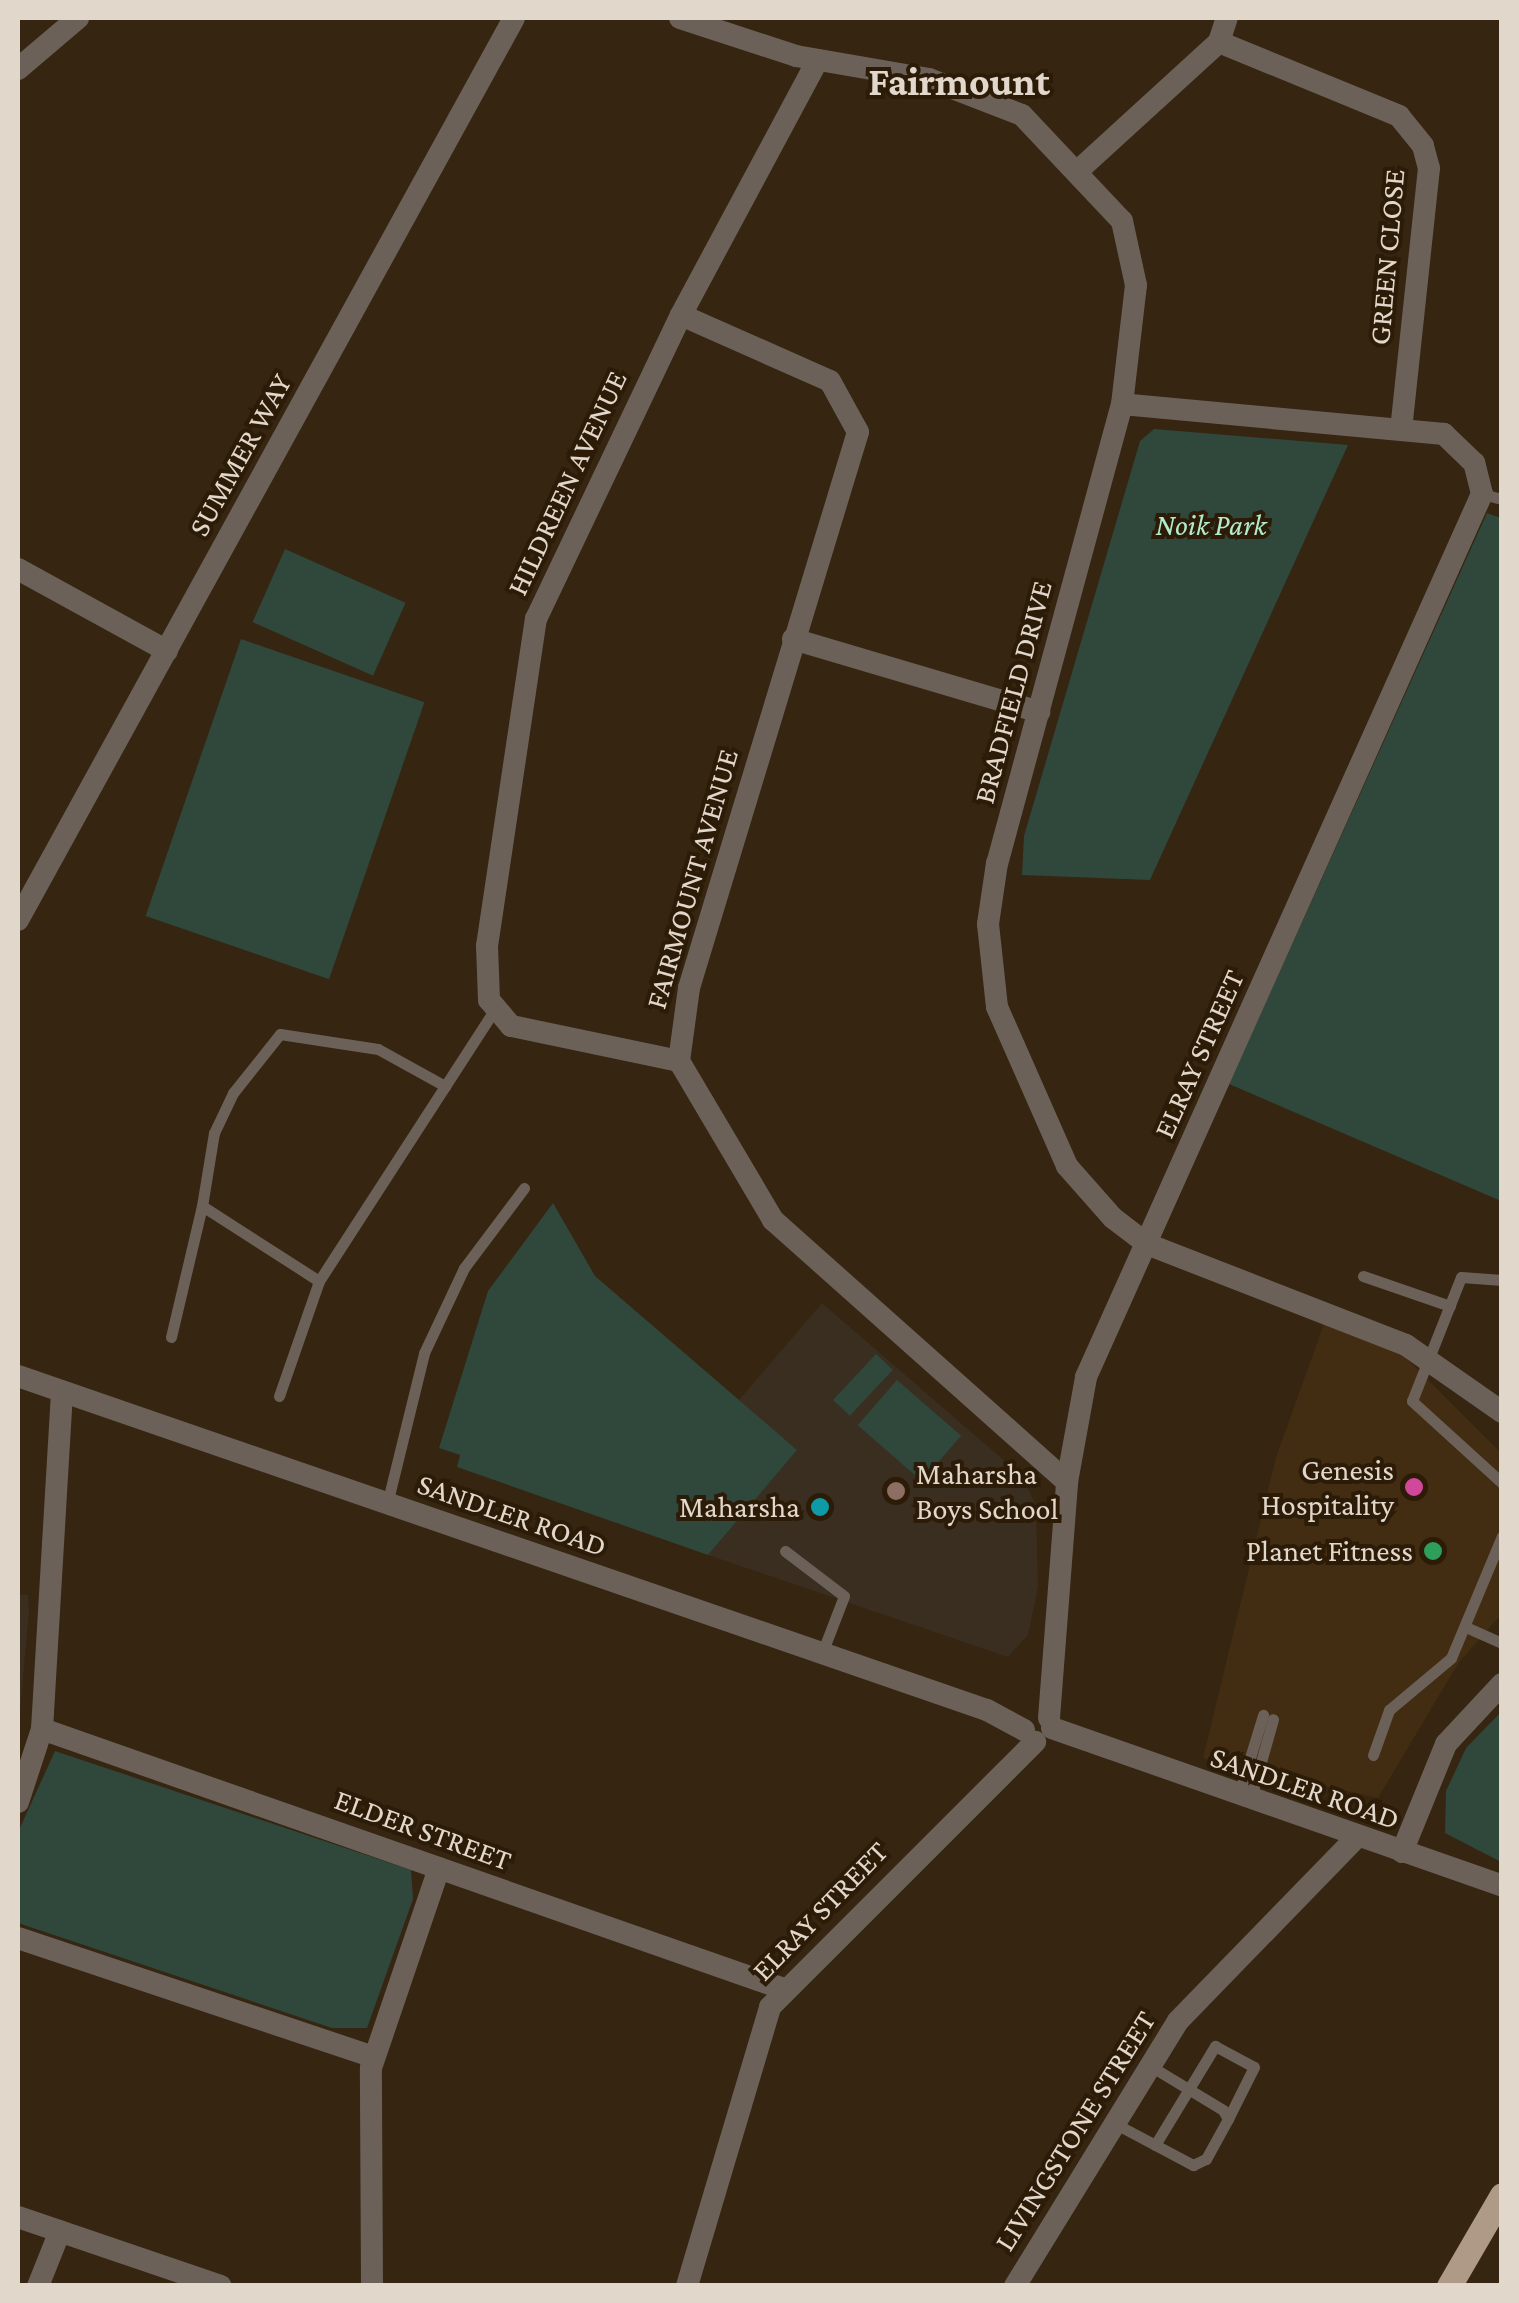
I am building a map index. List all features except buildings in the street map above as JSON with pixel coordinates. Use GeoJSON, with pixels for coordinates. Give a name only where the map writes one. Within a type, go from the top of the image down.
{"type":"FeatureCollection","features":[{"type":"Feature","properties":{"kind":"main road"},"geometry":{"type":"LineString","coordinates":[[1449,2286],[1502,2196]]}},
{"type":"Feature","properties":{"kind":"street"},"geometry":{"type":"LineString","coordinates":[[18,70],[78,18]]}},
{"type":"Feature","properties":{"kind":"street","name":"SUMMER WAY"},"geometry":{"type":"LineString","coordinates":[[18,920],[514,18]]}},
{"type":"Feature","properties":{"kind":"street","name":"BRADFIELD DRIVE"},"geometry":{"type":"LineString","coordinates":[[680,18],[818,60],[889,68],[971,92],[1030,120],[1080,168],[1134,251],[1122,404],[988,924],[997,1007],[1067,1166],[1147,1244],[1431,1358],[1502,1412]]}},
{"type":"Feature","properties":{"kind":"street"},"geometry":{"type":"LineString","coordinates":[[1080,168],[1219,42],[1227,18]]}},
{"type":"Feature","properties":{"kind":"street","name":"GREEN CLOSE"},"geometry":{"type":"LineString","coordinates":[[1219,42],[1399,116],[1423,146],[1429,168],[1401,428]]}},
{"type":"Feature","properties":{"kind":"street","name":"HILDREEN AVENUE"},"geometry":{"type":"LineString","coordinates":[[494,1011],[487,946],[536,619],[680,315],[818,60]]}},
{"type":"Feature","properties":{"kind":"street","name":"FAIRMOUNT AVENUE"},"geometry":{"type":"LineString","coordinates":[[679,1061],[689,988],[793,639],[855,452],[854,412],[830,381],[680,315]]}},
{"type":"Feature","properties":{"kind":"street"},"geometry":{"type":"LineString","coordinates":[[1122,404],[1401,428],[1461,445],[1492,497]]}},
{"type":"Feature","properties":{"kind":"street","name":"ELRAY STREET"},"geometry":{"type":"LineString","coordinates":[[687,2286],[754,2040],[784,1989],[993,1779],[1038,1727],[1052,1680],[1067,1482],[1086,1377],[1492,497]]}},
{"type":"Feature","properties":{"kind":"street"},"geometry":{"type":"LineString","coordinates":[[18,569],[167,651]]}},
{"type":"Feature","properties":{"kind":"street"},"geometry":{"type":"LineString","coordinates":[[793,639],[1040,712]]}},
{"type":"Feature","properties":{"kind":"street"},"geometry":{"type":"LineString","coordinates":[[494,1011],[534,1036],[679,1061],[773,1220],[1067,1482]]}},
{"type":"Feature","properties":{"kind":"street","name":"SANDLER ROAD"},"geometry":{"type":"LineString","coordinates":[[18,1376],[1502,1886]]}},
{"type":"Feature","properties":{"kind":"street"},"geometry":{"type":"LineString","coordinates":[[18,1802],[42,1730],[62,1392]]}},
{"type":"Feature","properties":{"kind":"street"},"geometry":{"type":"LineString","coordinates":[[1402,1852],[1446,1744],[1502,1684]]}},
{"type":"Feature","properties":{"kind":"street","name":"ELDER STREET"},"geometry":{"type":"LineString","coordinates":[[42,1730],[784,1989]]}},
{"type":"Feature","properties":{"kind":"street","name":"LIVINGSTONE STREET"},"geometry":{"type":"LineString","coordinates":[[1015,2286],[1146,2064],[1356,1838]]}},
{"type":"Feature","properties":{"kind":"street"},"geometry":{"type":"LineString","coordinates":[[372,2286],[373,2057],[439,1868]]}},
{"type":"Feature","properties":{"kind":"street"},"geometry":{"type":"LineString","coordinates":[[18,1938],[373,2057]]}},
{"type":"Feature","properties":{"kind":"street"},"geometry":{"type":"LineString","coordinates":[[18,2217],[221,2286]]}},
{"type":"Feature","properties":{"kind":"street"},"geometry":{"type":"LineString","coordinates":[[38,2286],[60,2231]]}},
{"type":"Feature","properties":{"kind":"lane"},"geometry":{"type":"LineString","coordinates":[[279,1396],[319,1281],[494,1011]]}},
{"type":"Feature","properties":{"kind":"lane"},"geometry":{"type":"LineString","coordinates":[[170,1337],[219,1119],[275,1036],[378,1049],[445,1086]]}},
{"type":"Feature","properties":{"kind":"lane"},"geometry":{"type":"LineString","coordinates":[[387,1504],[424,1353],[464,1268],[524,1188]]}},
{"type":"Feature","properties":{"kind":"lane"},"geometry":{"type":"LineString","coordinates":[[202,1206],[319,1281]]}},
{"type":"Feature","properties":{"kind":"lane"},"geometry":{"type":"LineString","coordinates":[[1502,1280],[1468,1271],[1413,1391],[1414,1411],[1502,1483]]}},
{"type":"Feature","properties":{"kind":"lane"},"geometry":{"type":"LineString","coordinates":[[1363,1276],[1450,1306]]}},
{"type":"Feature","properties":{"kind":"lane"},"geometry":{"type":"LineString","coordinates":[[1373,1756],[1389,1710],[1451,1658],[1468,1628],[1502,1536]]}},
{"type":"Feature","properties":{"kind":"lane"},"geometry":{"type":"LineString","coordinates":[[785,1551],[844,1596],[822,1654]]}},
{"type":"Feature","properties":{"kind":"lane"},"geometry":{"type":"LineString","coordinates":[[1468,1628],[1502,1643]]}},
{"type":"Feature","properties":{"kind":"lane"},"geometry":{"type":"LineString","coordinates":[[1244,1799],[1268,1717]]}},
{"type":"Feature","properties":{"kind":"lane"},"geometry":{"type":"LineString","coordinates":[[1112,2122],[1155,2144],[1200,2164],[1228,2119],[1253,2064],[1215,2046],[1186,2087],[1155,2144]]}},
{"type":"Feature","properties":{"kind":"lane"},"geometry":{"type":"LineString","coordinates":[[1146,2064],[1186,2087],[1228,2119]]}},
{"type":"Feature","properties":{"kind":"shaded area","name":"Maharsha Boys School"},"geometry":{"type":"Polygon","coordinates":[[[822,1303],[1022,1476],[1036,1505],[1038,1587],[1028,1635],[1008,1657],[708,1555],[796,1450],[739,1400],[822,1303]]]}},
{"type":"Feature","properties":{"kind":"shaded area"},"geometry":{"type":"Polygon","coordinates":[[[1324,1324],[1394,1346],[1501,1453],[1501,1615],[1459,1662],[1378,1798],[1203,1758],[1276,1457],[1324,1324]]]}},
{"type":"Feature","properties":{"kind":"shaded area"},"geometry":{"type":"Polygon","coordinates":[[[18,1595],[28,1595],[29,1612],[18,1734],[18,1595]]]}},
{"type":"Feature","properties":{"kind":"green space","name":"Noik Park"},"geometry":{"type":"Polygon","coordinates":[[[1154,429],[1348,445],[1150,880],[1022,875],[1024,836],[1140,441],[1154,429]]]}},
{"type":"Feature","properties":{"kind":"green space"},"geometry":{"type":"Polygon","coordinates":[[[1487,513],[1501,518],[1501,1201],[1229,1084],[1487,513]]]}},
{"type":"Feature","properties":{"kind":"green space"},"geometry":{"type":"Polygon","coordinates":[[[285,549],[406,603],[373,676],[252,622],[285,549]]]}},
{"type":"Feature","properties":{"kind":"green space"},"geometry":{"type":"Polygon","coordinates":[[[241,639],[424,702],[329,979],[146,916],[241,639]]]}},
{"type":"Feature","properties":{"kind":"green space"},"geometry":{"type":"Polygon","coordinates":[[[553,1203],[595,1276],[797,1450],[708,1555],[457,1467],[460,1455],[439,1448],[488,1291],[553,1203]]]}},
{"type":"Feature","properties":{"kind":"green space"},"geometry":{"type":"Polygon","coordinates":[[[876,1354],[893,1370],[850,1416],[833,1400],[876,1354]]]}},
{"type":"Feature","properties":{"kind":"green space"},"geometry":{"type":"Polygon","coordinates":[[[897,1380],[961,1436],[922,1481],[858,1425],[897,1380]]]}},
{"type":"Feature","properties":{"kind":"green space"},"geometry":{"type":"Polygon","coordinates":[[[1501,1712],[1501,1862],[1445,1833],[1446,1791],[1466,1748],[1501,1712]]]}},
{"type":"Feature","properties":{"kind":"green space"},"geometry":{"type":"Polygon","coordinates":[[[55,1751],[411,1870],[413,1899],[367,2028],[332,2028],[18,1923],[18,1832],[55,1751]]]}},
{"type":"Feature","properties":{"kind":"place","name":"Genesis Hospitality"},"geometry":{"type":"Point","coordinates":[1414,1487]}},
{"type":"Feature","properties":{"kind":"place","name":"Maharsha Boys School"},"geometry":{"type":"Point","coordinates":[896,1491]}},
{"type":"Feature","properties":{"kind":"place","name":"Maharsha"},"geometry":{"type":"Point","coordinates":[820,1507]}},
{"type":"Feature","properties":{"kind":"place","name":"Planet Fitness"},"geometry":{"type":"Point","coordinates":[1433,1551]}},
{"type":"Feature","properties":{"kind":"district","name":"Fairmount"},"geometry":{"type":"Point","coordinates":[959,82]}}]}
